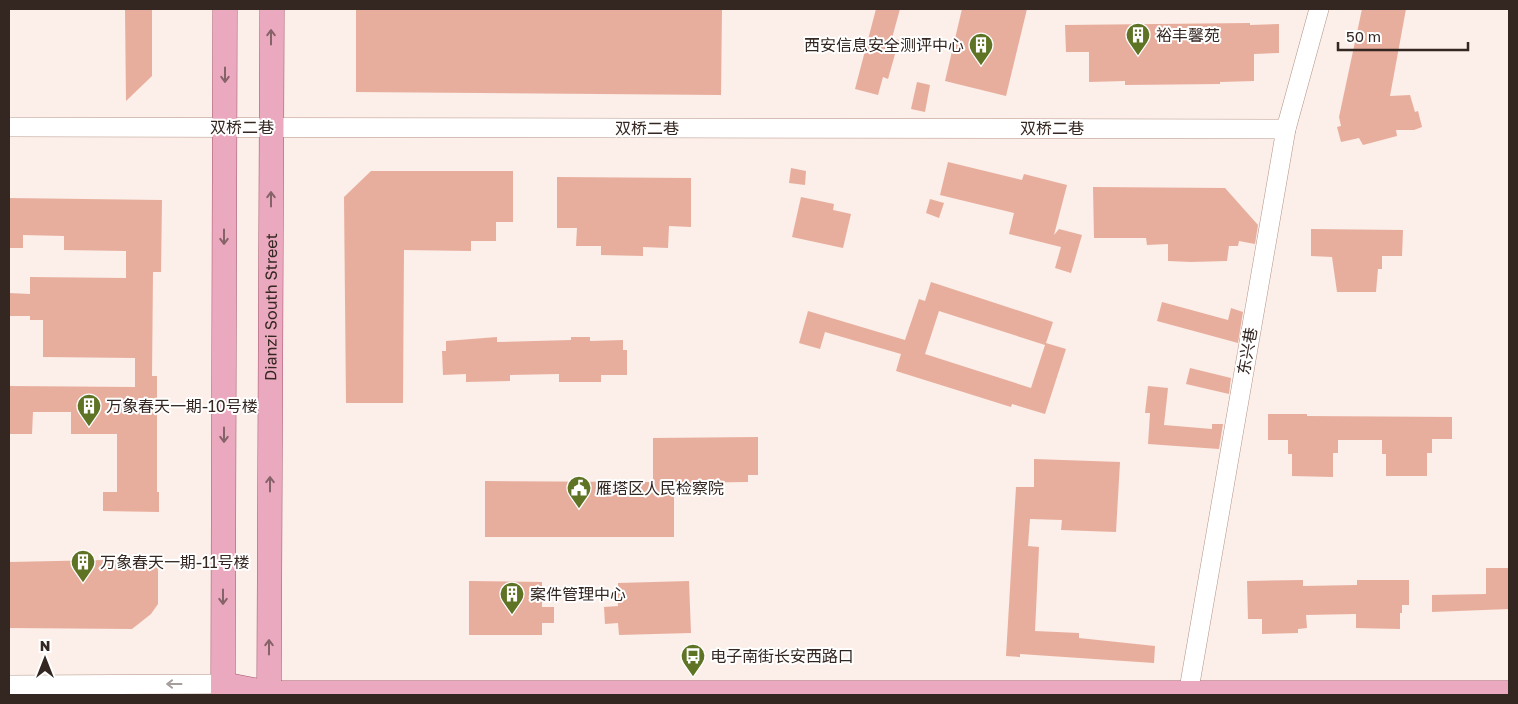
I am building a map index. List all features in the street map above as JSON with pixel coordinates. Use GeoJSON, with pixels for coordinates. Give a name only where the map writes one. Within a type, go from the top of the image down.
{"type":"FeatureCollection","features":[{"type":"Feature","properties":{"kind":"main road"},"geometry":{"type":"LineString","coordinates":[[225,9],[223,690],[269,694],[1509,692]]}},
{"type":"Feature","properties":{"kind":"main road","name":"Dianzi South Street"},"geometry":{"type":"LineString","coordinates":[[269,694],[272,9]]}},
{"type":"Feature","properties":{"kind":"street","name":"东兴巷"},"geometry":{"type":"LineString","coordinates":[[1188,694],[1286,129],[1320,9]]}},
{"type":"Feature","properties":{"kind":"street","name":"双桥二巷"},"geometry":{"type":"LineString","coordinates":[[9,127],[1286,129]]}},
{"type":"Feature","properties":{"kind":"street"},"geometry":{"type":"LineString","coordinates":[[9,685],[223,690]]}},
{"type":"Feature","properties":{"kind":"building"},"geometry":{"type":"Polygon","coordinates":[[[125,9],[152,9],[152,76],[126,101],[125,9]]]}},
{"type":"Feature","properties":{"kind":"building"},"geometry":{"type":"Polygon","coordinates":[[[356,9],[722,9],[721,95],[356,92],[356,9]]]}},
{"type":"Feature","properties":{"kind":"building"},"geometry":{"type":"Polygon","coordinates":[[[876,9],[900,9],[892,38],[899,40],[888,79],[883,77],[878,95],[855,89],[876,9]]]}},
{"type":"Feature","properties":{"kind":"building","name":"西安信息安全测评中心"},"geometry":{"type":"Polygon","coordinates":[[[962,9],[1027,9],[1006,96],[945,81],[962,9]]]}},
{"type":"Feature","properties":{"kind":"building"},"geometry":{"type":"Polygon","coordinates":[[[1362,9],[1406,9],[1390,96],[1410,95],[1415,112],[1418,111],[1422,127],[1414,130],[1396,130],[1397,136],[1363,145],[1359,138],[1341,142],[1337,127],[1341,126],[1339,117],[1362,9]]]}},
{"type":"Feature","properties":{"kind":"building","name":"裕丰馨苑"},"geometry":{"type":"Polygon","coordinates":[[[1250,23],[1250,25],[1279,24],[1279,53],[1254,54],[1254,81],[1220,82],[1220,84],[1125,85],[1125,81],[1089,82],[1089,52],[1066,52],[1065,25],[1250,23]]]}},
{"type":"Feature","properties":{"kind":"building"},"geometry":{"type":"Polygon","coordinates":[[[917,82],[930,85],[925,112],[911,109],[917,82]]]}},
{"type":"Feature","properties":{"kind":"building"},"geometry":{"type":"Polygon","coordinates":[[[948,162],[1022,180],[1024,174],[1067,185],[1054,235],[1059,229],[1082,235],[1071,273],[1055,268],[1061,247],[1009,234],[1014,213],[940,195],[948,162]]]}},
{"type":"Feature","properties":{"kind":"building"},"geometry":{"type":"Polygon","coordinates":[[[791,168],[806,171],[805,185],[789,183],[791,168]]]}},
{"type":"Feature","properties":{"kind":"building"},"geometry":{"type":"Polygon","coordinates":[[[371,171],[513,171],[513,222],[496,222],[496,241],[471,241],[471,251],[404,250],[403,403],[346,403],[344,197],[371,171]]]}},
{"type":"Feature","properties":{"kind":"building"},"geometry":{"type":"Polygon","coordinates":[[[557,177],[691,178],[691,227],[669,226],[668,248],[643,247],[643,256],[601,255],[601,246],[576,246],[577,228],[557,228],[557,177]]]}},
{"type":"Feature","properties":{"kind":"building"},"geometry":{"type":"Polygon","coordinates":[[[1093,187],[1225,188],[1258,225],[1255,244],[1239,241],[1238,246],[1229,246],[1227,261],[1191,262],[1168,261],[1168,244],[1147,245],[1146,238],[1094,238],[1093,187]]]}},
{"type":"Feature","properties":{"kind":"building"},"geometry":{"type":"Polygon","coordinates":[[[801,197],[834,204],[833,210],[851,214],[843,248],[792,237],[801,197]]]}},
{"type":"Feature","properties":{"kind":"building"},"geometry":{"type":"Polygon","coordinates":[[[9,198],[162,200],[161,272],[153,272],[152,376],[157,376],[157,492],[159,492],[159,512],[103,511],[103,492],[117,492],[117,434],[71,434],[71,412],[33,412],[32,434],[9,434],[9,386],[135,387],[135,358],[43,357],[43,320],[30,320],[30,316],[9,316],[9,293],[30,294],[30,277],[126,278],[126,251],[64,250],[64,236],[23,235],[23,248],[9,248],[9,198]]]}},
{"type":"Feature","properties":{"kind":"building"},"geometry":{"type":"Polygon","coordinates":[[[930,199],[944,203],[939,218],[926,213],[930,199]]]}},
{"type":"Feature","properties":{"kind":"building"},"geometry":{"type":"Polygon","coordinates":[[[1311,229],[1403,230],[1402,256],[1382,256],[1382,269],[1378,269],[1376,292],[1337,292],[1332,257],[1311,256],[1311,229]]]}},
{"type":"Feature","properties":{"kind":"building"},"geometry":{"type":"Polygon","coordinates":[[[931,282],[1053,322],[1046,343],[1066,349],[1045,414],[1012,404],[1011,407],[896,371],[901,354],[825,332],[820,349],[799,343],[808,311],[905,340],[919,299],[925,301],[931,282]],[[939,311],[925,354],[1031,388],[1045,345],[939,311]]]}},
{"type":"Feature","properties":{"kind":"building"},"geometry":{"type":"Polygon","coordinates":[[[1162,302],[1228,320],[1231,308],[1243,312],[1238,343],[1157,321],[1162,302]]]}},
{"type":"Feature","properties":{"kind":"building"},"geometry":{"type":"Polygon","coordinates":[[[497,337],[497,342],[571,340],[571,337],[590,337],[590,341],[623,340],[623,350],[627,350],[627,375],[601,375],[601,382],[559,382],[559,374],[510,375],[510,381],[466,382],[466,374],[443,375],[442,351],[446,351],[446,341],[497,337]]]}},
{"type":"Feature","properties":{"kind":"building"},"geometry":{"type":"Polygon","coordinates":[[[1190,368],[1231,378],[1229,394],[1186,384],[1190,368]]]}},
{"type":"Feature","properties":{"kind":"building"},"geometry":{"type":"Polygon","coordinates":[[[1148,386],[1168,388],[1164,425],[1212,429],[1212,424],[1223,424],[1219,449],[1148,444],[1150,413],[1145,413],[1148,386]]]}},
{"type":"Feature","properties":{"kind":"building"},"geometry":{"type":"Polygon","coordinates":[[[1268,414],[1452,417],[1452,439],[1432,439],[1432,453],[1427,453],[1427,476],[1386,476],[1386,454],[1382,454],[1382,440],[1338,440],[1338,453],[1333,453],[1333,477],[1292,476],[1292,454],[1288,454],[1288,440],[1268,440],[1268,414]]]}},
{"type":"Feature","properties":{"kind":"building","name":"雁塔区人民检察院"},"geometry":{"type":"Polygon","coordinates":[[[758,437],[758,475],[748,475],[748,482],[674,483],[674,537],[485,537],[485,481],[653,482],[653,438],[758,437]]]}},
{"type":"Feature","properties":{"kind":"building"},"geometry":{"type":"Polygon","coordinates":[[[1034,459],[1120,462],[1116,532],[1061,530],[1062,520],[1030,519],[1028,546],[1039,547],[1035,631],[1079,633],[1079,638],[1155,646],[1154,663],[1020,654],[1020,657],[1006,656],[1016,487],[1034,487],[1034,459]]]}},
{"type":"Feature","properties":{"kind":"building","name":"万象春天一期-11号楼"},"geometry":{"type":"Polygon","coordinates":[[[158,560],[158,604],[151,614],[132,629],[9,628],[9,562],[158,560]]]}},
{"type":"Feature","properties":{"kind":"building"},"geometry":{"type":"Polygon","coordinates":[[[1486,568],[1509,568],[1509,609],[1432,612],[1432,595],[1486,594],[1486,568]]]}},
{"type":"Feature","properties":{"kind":"building"},"geometry":{"type":"Polygon","coordinates":[[[1303,580],[1303,586],[1357,585],[1357,580],[1409,580],[1409,605],[1402,605],[1400,629],[1356,628],[1356,614],[1306,615],[1307,628],[1298,629],[1298,633],[1262,634],[1262,619],[1248,619],[1247,581],[1303,580]]]}},
{"type":"Feature","properties":{"kind":"building","name":"案件管理中心"},"geometry":{"type":"Polygon","coordinates":[[[469,581],[542,582],[542,607],[554,607],[554,623],[542,623],[542,635],[469,635],[469,581]]]}},
{"type":"Feature","properties":{"kind":"building"},"geometry":{"type":"Polygon","coordinates":[[[689,581],[691,633],[619,635],[618,623],[605,624],[604,607],[618,606],[618,583],[689,581]]]}},
{"type":"Feature","properties":{"kind":"place","name":"裕丰馨苑"},"geometry":{"type":"Point","coordinates":[1138,56]}},
{"type":"Feature","properties":{"kind":"place","name":"西安信息安全测评中心"},"geometry":{"type":"Point","coordinates":[981,66]}},
{"type":"Feature","properties":{"kind":"place","name":"万象春天一期-10号楼"},"geometry":{"type":"Point","coordinates":[89,427]}},
{"type":"Feature","properties":{"kind":"place","name":"雁塔区人民检察院"},"geometry":{"type":"Point","coordinates":[579,509]}},
{"type":"Feature","properties":{"kind":"place","name":"万象春天一期-11号楼"},"geometry":{"type":"Point","coordinates":[83,583]}},
{"type":"Feature","properties":{"kind":"place","name":"案件管理中心"},"geometry":{"type":"Point","coordinates":[512,615]}},
{"type":"Feature","properties":{"kind":"place","name":"电子南街长安西路口"},"geometry":{"type":"Point","coordinates":[693,677]}}]}
